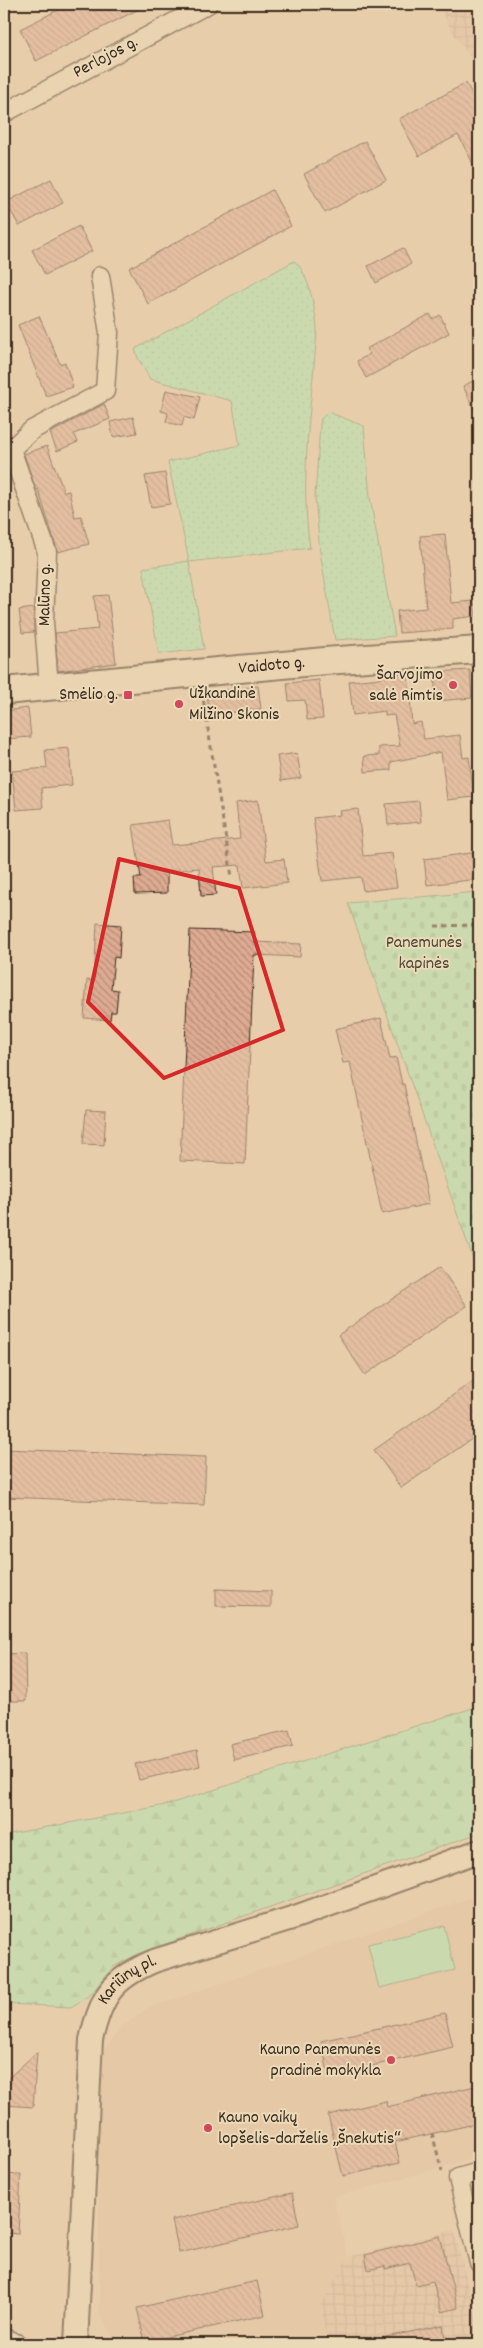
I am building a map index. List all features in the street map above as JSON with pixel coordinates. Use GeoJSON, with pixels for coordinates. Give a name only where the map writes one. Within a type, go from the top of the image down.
{"type":"FeatureCollection","features":[{"type":"Feature","properties":{"kind":"main road","name":"Vaidoto g."},"geometry":{"type":"LineString","coordinates":[[4,691],[326,661],[479,650]]}},
{"type":"Feature","properties":{"kind":"street","name":"Perlojos g."},"geometry":{"type":"LineString","coordinates":[[4,113],[208,4]]}},
{"type":"Feature","properties":{"kind":"street"},"geometry":{"type":"LineString","coordinates":[[7,451],[32,430],[104,391],[109,333],[100,276]]}},
{"type":"Feature","properties":{"kind":"street","name":"Malūno g."},"geometry":{"type":"LineString","coordinates":[[7,451],[47,552],[44,622],[49,687]]}},
{"type":"Feature","properties":{"kind":"street","name":"Kariūnų pl."},"geometry":{"type":"LineString","coordinates":[[76,2344],[92,2040],[96,2017],[110,1990],[132,1970],[154,1961],[295,1917],[479,1852]]}},
{"type":"Feature","properties":{"kind":"street"},"geometry":{"type":"LineString","coordinates":[[479,2172],[451,2177],[479,2263]]}},
{"type":"Feature","properties":{"kind":"street"},"geometry":{"type":"LineString","coordinates":[[4,2338],[18,2344]]}},
{"type":"Feature","properties":{"kind":"path"},"geometry":{"type":"LineString","coordinates":[[199,674],[232,877]]}},
{"type":"Feature","properties":{"kind":"path"},"geometry":{"type":"LineString","coordinates":[[436,926],[479,925]]}},
{"type":"Feature","properties":{"kind":"path"},"geometry":{"type":"LineString","coordinates":[[432,2133],[451,2177]]}},
{"type":"Feature","properties":{"kind":"highlighted area"},"geometry":{"type":"Polygon","coordinates":[[[119,859],[239,888],[283,1030],[164,1078],[88,1002],[119,859]]]}},
{"type":"Feature","properties":{"kind":"shaded area"},"geometry":{"type":"Polygon","coordinates":[[[438,4],[479,4],[479,70],[451,30],[438,4]]]}},
{"type":"Feature","properties":{"kind":"shaded area","name":"Kauno vaikų lopšelis-darželis „Šnekutis“"},"geometry":{"type":"Polygon","coordinates":[[[479,1895],[479,2157],[333,2197],[348,2257],[320,2307],[328,2344],[117,2344],[100,2315],[98,2059],[121,2028],[146,2009],[479,1895]]]}},
{"type":"Feature","properties":{"kind":"shaded area"},"geometry":{"type":"Polygon","coordinates":[[[454,2230],[479,2328],[479,2344],[328,2344],[320,2307],[348,2257],[454,2230]]]}},
{"type":"Feature","properties":{"kind":"green space"},"geometry":{"type":"Polygon","coordinates":[[[294,261],[299,266],[308,283],[317,330],[306,467],[307,522],[310,548],[189,562],[204,649],[159,654],[143,568],[189,561],[168,462],[240,445],[232,401],[150,379],[135,349],[294,261]]]}},
{"type":"Feature","properties":{"kind":"green space"},"geometry":{"type":"Polygon","coordinates":[[[328,412],[364,426],[370,498],[395,636],[335,640],[320,552],[315,496],[320,425],[321,419],[328,412]]]}},
{"type":"Feature","properties":{"kind":"green space","name":"Panemunės kapinės"},"geometry":{"type":"Polygon","coordinates":[[[479,892],[479,1276],[348,903],[479,892]]]}},
{"type":"Feature","properties":{"kind":"green space"},"geometry":{"type":"Polygon","coordinates":[[[479,1706],[479,1833],[140,1953],[113,1967],[91,1994],[71,2007],[4,2004],[4,1835],[166,1805],[479,1706]]]}},
{"type":"Feature","properties":{"kind":"green space"},"geometry":{"type":"Polygon","coordinates":[[[444,1926],[455,1970],[379,1988],[368,1944],[444,1926]]]}},
{"type":"Feature","properties":{"kind":"building"},"geometry":{"type":"Polygon","coordinates":[[[70,4],[149,4],[36,61],[20,29],[70,4]]]}},
{"type":"Feature","properties":{"kind":"building"},"geometry":{"type":"Polygon","coordinates":[[[466,83],[479,107],[479,175],[458,135],[419,156],[399,119],[466,83]]]}},
{"type":"Feature","properties":{"kind":"building"},"geometry":{"type":"Polygon","coordinates":[[[365,141],[386,180],[325,213],[304,174],[365,141]]]}},
{"type":"Feature","properties":{"kind":"building"},"geometry":{"type":"Polygon","coordinates":[[[51,179],[63,203],[19,226],[6,202],[51,179]]]}},
{"type":"Feature","properties":{"kind":"building"},"geometry":{"type":"Polygon","coordinates":[[[272,190],[291,226],[148,304],[129,268],[272,190]]]}},
{"type":"Feature","properties":{"kind":"building"},"geometry":{"type":"Polygon","coordinates":[[[79,226],[92,251],[45,275],[32,250],[79,226]]]}},
{"type":"Feature","properties":{"kind":"building"},"geometry":{"type":"Polygon","coordinates":[[[403,248],[411,264],[376,283],[368,266],[403,248]]]}},
{"type":"Feature","properties":{"kind":"building"},"geometry":{"type":"Polygon","coordinates":[[[430,314],[433,319],[440,315],[449,333],[366,378],[357,361],[370,354],[366,349],[430,314]]]}},
{"type":"Feature","properties":{"kind":"building"},"geometry":{"type":"Polygon","coordinates":[[[39,316],[60,364],[65,362],[73,387],[46,396],[18,325],[39,316]]]}},
{"type":"Feature","properties":{"kind":"building"},"geometry":{"type":"Polygon","coordinates":[[[479,378],[479,420],[463,386],[479,378]]]}},
{"type":"Feature","properties":{"kind":"building"},"geometry":{"type":"Polygon","coordinates":[[[166,390],[200,397],[194,420],[184,417],[182,426],[166,422],[168,413],[161,411],[166,390]]]}},
{"type":"Feature","properties":{"kind":"building"},"geometry":{"type":"Polygon","coordinates":[[[104,404],[110,419],[74,434],[78,442],[57,451],[50,433],[104,404]]]}},
{"type":"Feature","properties":{"kind":"building"},"geometry":{"type":"Polygon","coordinates":[[[133,417],[137,433],[113,437],[110,422],[133,417]]]}},
{"type":"Feature","properties":{"kind":"building"},"geometry":{"type":"Polygon","coordinates":[[[47,446],[64,492],[69,491],[75,517],[81,516],[89,544],[58,552],[38,489],[36,490],[24,454],[47,446]]]}},
{"type":"Feature","properties":{"kind":"building"},"geometry":{"type":"Polygon","coordinates":[[[165,473],[170,504],[151,507],[145,476],[165,473]]]}},
{"type":"Feature","properties":{"kind":"building"},"geometry":{"type":"Polygon","coordinates":[[[445,534],[451,603],[474,601],[476,616],[453,619],[453,629],[399,633],[397,611],[426,608],[420,536],[445,534]]]}},
{"type":"Feature","properties":{"kind":"building"},"geometry":{"type":"Polygon","coordinates":[[[108,595],[116,663],[58,671],[55,633],[98,629],[94,596],[108,595]]]}},
{"type":"Feature","properties":{"kind":"building"},"geometry":{"type":"Polygon","coordinates":[[[34,608],[34,632],[22,633],[19,610],[34,608]]]}},
{"type":"Feature","properties":{"kind":"building","name":"Šarvojimo salė Rimtis"},"geometry":{"type":"Polygon","coordinates":[[[470,670],[472,698],[436,701],[434,672],[470,670]]]}},
{"type":"Feature","properties":{"kind":"building"},"geometry":{"type":"Polygon","coordinates":[[[408,673],[412,724],[421,722],[424,739],[460,735],[463,758],[469,757],[474,797],[447,800],[441,752],[391,762],[391,770],[365,772],[364,756],[379,755],[379,747],[400,746],[394,715],[385,716],[385,711],[353,715],[349,681],[382,678],[382,675],[408,673]]]}},
{"type":"Feature","properties":{"kind":"building"},"geometry":{"type":"Polygon","coordinates":[[[319,680],[323,719],[307,720],[305,700],[289,701],[287,683],[319,680]]]}},
{"type":"Feature","properties":{"kind":"building"},"geometry":{"type":"Polygon","coordinates":[[[258,686],[261,709],[209,715],[207,692],[258,686]]]}},
{"type":"Feature","properties":{"kind":"building"},"geometry":{"type":"Polygon","coordinates":[[[28,708],[31,737],[4,739],[4,711],[28,708]]]}},
{"type":"Feature","properties":{"kind":"building"},"geometry":{"type":"Polygon","coordinates":[[[69,748],[72,785],[41,788],[43,808],[16,810],[12,771],[47,768],[45,750],[69,748]]]}},
{"type":"Feature","properties":{"kind":"building"},"geometry":{"type":"Polygon","coordinates":[[[297,753],[301,778],[281,781],[277,756],[297,753]]]}},
{"type":"Feature","properties":{"kind":"building"},"geometry":{"type":"Polygon","coordinates":[[[258,800],[266,861],[284,859],[287,883],[243,888],[240,865],[213,867],[216,895],[201,896],[199,868],[167,871],[167,893],[135,894],[134,878],[141,878],[133,825],[168,820],[172,845],[240,839],[236,803],[258,800]]]}},
{"type":"Feature","properties":{"kind":"building"},"geometry":{"type":"Polygon","coordinates":[[[419,801],[421,822],[388,825],[386,804],[419,801]]]}},
{"type":"Feature","properties":{"kind":"building"},"geometry":{"type":"Polygon","coordinates":[[[358,809],[363,856],[392,853],[397,887],[363,891],[361,877],[322,881],[313,818],[340,815],[339,811],[358,809]]]}},
{"type":"Feature","properties":{"kind":"building"},"geometry":{"type":"Polygon","coordinates":[[[479,852],[479,879],[427,885],[424,859],[479,852]]]}},
{"type":"Feature","properties":{"kind":"building"},"geometry":{"type":"Polygon","coordinates":[[[97,923],[121,925],[119,958],[114,957],[111,989],[118,990],[116,1012],[111,1012],[110,1020],[84,1018],[87,980],[94,981],[97,923]]]}},
{"type":"Feature","properties":{"kind":"building"},"geometry":{"type":"Polygon","coordinates":[[[190,930],[255,932],[254,942],[301,944],[300,957],[254,955],[245,1164],[180,1161],[190,930]]]}},
{"type":"Feature","properties":{"kind":"building"},"geometry":{"type":"Polygon","coordinates":[[[381,1018],[390,1059],[396,1057],[402,1084],[404,1084],[429,1204],[382,1214],[350,1062],[343,1063],[335,1029],[381,1018]]]}},
{"type":"Feature","properties":{"kind":"building"},"geometry":{"type":"Polygon","coordinates":[[[86,1110],[106,1111],[104,1145],[83,1144],[86,1110]]]}},
{"type":"Feature","properties":{"kind":"building"},"geometry":{"type":"Polygon","coordinates":[[[440,1267],[467,1306],[365,1375],[338,1335],[440,1267]]]}},
{"type":"Feature","properties":{"kind":"building"},"geometry":{"type":"Polygon","coordinates":[[[479,1377],[479,1434],[401,1488],[374,1450],[479,1377]]]}},
{"type":"Feature","properties":{"kind":"building"},"geometry":{"type":"Polygon","coordinates":[[[4,1449],[206,1457],[204,1505],[4,1497],[4,1449]]]}},
{"type":"Feature","properties":{"kind":"building"},"geometry":{"type":"Polygon","coordinates":[[[216,1589],[271,1591],[271,1607],[216,1606],[216,1589]]]}},
{"type":"Feature","properties":{"kind":"building"},"geometry":{"type":"Polygon","coordinates":[[[25,1653],[26,1701],[4,1701],[4,1654],[25,1653]]]}},
{"type":"Feature","properties":{"kind":"building"},"geometry":{"type":"Polygon","coordinates":[[[289,1730],[293,1746],[234,1760],[230,1744],[289,1730]]]}},
{"type":"Feature","properties":{"kind":"building"},"geometry":{"type":"Polygon","coordinates":[[[197,1750],[200,1766],[139,1780],[135,1764],[197,1750]]]}},
{"type":"Feature","properties":{"kind":"building"},"geometry":{"type":"Polygon","coordinates":[[[445,2013],[453,2047],[329,2076],[321,2041],[445,2013]]]}},
{"type":"Feature","properties":{"kind":"building"},"geometry":{"type":"Polygon","coordinates":[[[37,2052],[33,2107],[4,2105],[4,2082],[37,2052]]]}},
{"type":"Feature","properties":{"kind":"building"},"geometry":{"type":"Polygon","coordinates":[[[479,2085],[479,2123],[395,2142],[400,2163],[343,2176],[328,2115],[386,2101],[387,2107],[479,2085]]]}},
{"type":"Feature","properties":{"kind":"building"},"geometry":{"type":"Polygon","coordinates":[[[4,2174],[21,2175],[18,2234],[4,2233],[4,2174]]]}},
{"type":"Feature","properties":{"kind":"building"},"geometry":{"type":"Polygon","coordinates":[[[292,2193],[299,2225],[179,2253],[172,2220],[292,2193]]]}},
{"type":"Feature","properties":{"kind":"building"},"geometry":{"type":"Polygon","coordinates":[[[440,2236],[458,2308],[441,2312],[433,2281],[416,2285],[410,2263],[385,2269],[385,2266],[368,2270],[365,2255],[440,2236]]]}},
{"type":"Feature","properties":{"kind":"building"},"geometry":{"type":"Polygon","coordinates":[[[257,2281],[265,2315],[145,2342],[137,2308],[257,2281]]]}},
{"type":"Feature","properties":{"kind":"building"},"geometry":{"type":"Polygon","coordinates":[[[443,2325],[446,2344],[383,2344],[382,2338],[443,2325]]]}},
{"type":"Feature","properties":{"kind":"place","name":"Šarvojimo salė Rimtis"},"geometry":{"type":"Point","coordinates":[453,685]}},
{"type":"Feature","properties":{"kind":"place","name":"Smėlio g."},"geometry":{"type":"Point","coordinates":[128,695]}},
{"type":"Feature","properties":{"kind":"place","name":"Užkandinė Milžino Skonis"},"geometry":{"type":"Point","coordinates":[179,704]}},
{"type":"Feature","properties":{"kind":"place","name":"Kauno Panemunės pradinė mokykla"},"geometry":{"type":"Point","coordinates":[391,2060]}},
{"type":"Feature","properties":{"kind":"place","name":"Kauno vaikų lopšelis-darželis „Šnekutis“"},"geometry":{"type":"Point","coordinates":[208,2128]}}]}
